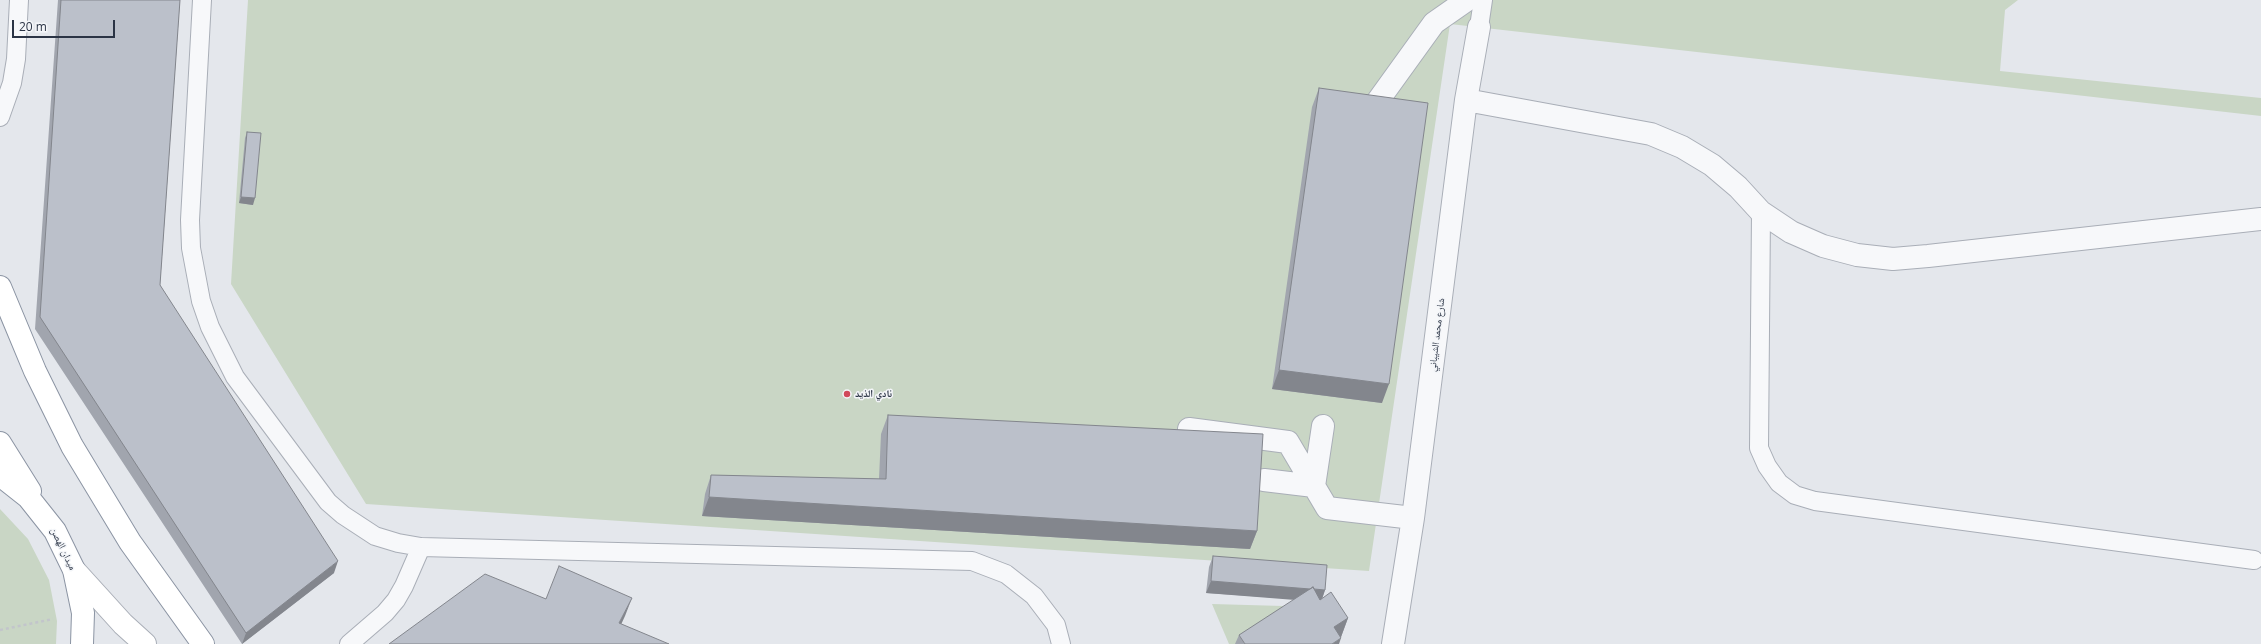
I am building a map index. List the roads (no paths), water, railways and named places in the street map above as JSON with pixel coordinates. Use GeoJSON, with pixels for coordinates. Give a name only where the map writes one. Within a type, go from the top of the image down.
{"type":"FeatureCollection","features":[{"type":"Feature","properties":{"kind":"main road"},"geometry":{"type":"LineString","coordinates":[[0,287],[35,371],[72,446],[130,542],[203,644]]}},
{"type":"Feature","properties":{"kind":"main road"},"geometry":{"type":"LineString","coordinates":[[0,443],[55,531]]}},
{"type":"Feature","properties":{"kind":"main road","name":"ميدان الهصن"},"geometry":{"type":"LineString","coordinates":[[0,476],[28,497],[55,531],[74,570],[83,613],[82,644]]}},
{"type":"Feature","properties":{"kind":"main road"},"geometry":{"type":"LineString","coordinates":[[74,570],[122,624],[145,644]]}},
{"type":"Feature","properties":{"kind":"street"},"geometry":{"type":"LineString","coordinates":[[1372,109],[1434,23],[1467,0]]}},
{"type":"Feature","properties":{"kind":"street","name":"شارع محمد الشيباني"},"geometry":{"type":"LineString","coordinates":[[1393,644],[1413,518],[1466,100],[1479,27]]}},
{"type":"Feature","properties":{"kind":"street"},"geometry":{"type":"LineString","coordinates":[[1466,100],[1651,134],[1682,147],[1712,165],[1738,187],[1761,212],[1791,232],[1823,246],[1857,255],[1893,258],[2261,219]]}},
{"type":"Feature","properties":{"kind":"street"},"geometry":{"type":"LineString","coordinates":[[1314,486],[1323,426]]}},
{"type":"Feature","properties":{"kind":"street"},"geometry":{"type":"LineString","coordinates":[[1189,429],[1288,442],[1328,508],[1413,518]]}},
{"type":"Feature","properties":{"kind":"street"},"geometry":{"type":"LineString","coordinates":[[1264,480],[1314,486]]}},
{"type":"Feature","properties":{"kind":"lane"},"geometry":{"type":"LineString","coordinates":[[0,117],[12,83],[16,59],[19,0]]}},
{"type":"Feature","properties":{"kind":"lane"},"geometry":{"type":"LineString","coordinates":[[202,0],[190,220],[191,248],[195,275],[210,327],[235,377],[328,502],[342,515],[375,536],[420,547],[972,562],[1006,574],[1034,596],[1056,625],[1061,644]]}},
{"type":"Feature","properties":{"kind":"lane"},"geometry":{"type":"LineString","coordinates":[[1479,27],[1483,0]]}},
{"type":"Feature","properties":{"kind":"lane"},"geometry":{"type":"LineString","coordinates":[[1761,212],[1759,448],[1766,466],[1779,483],[1795,495],[1815,501],[2254,560]]}},
{"type":"Feature","properties":{"kind":"lane"},"geometry":{"type":"LineString","coordinates":[[349,644],[386,613],[396,600],[404,586],[420,547]]}},
{"type":"Feature","properties":{"kind":"place","name":"نادي الذيد"},"geometry":{"type":"Point","coordinates":[847,394]}}]}
